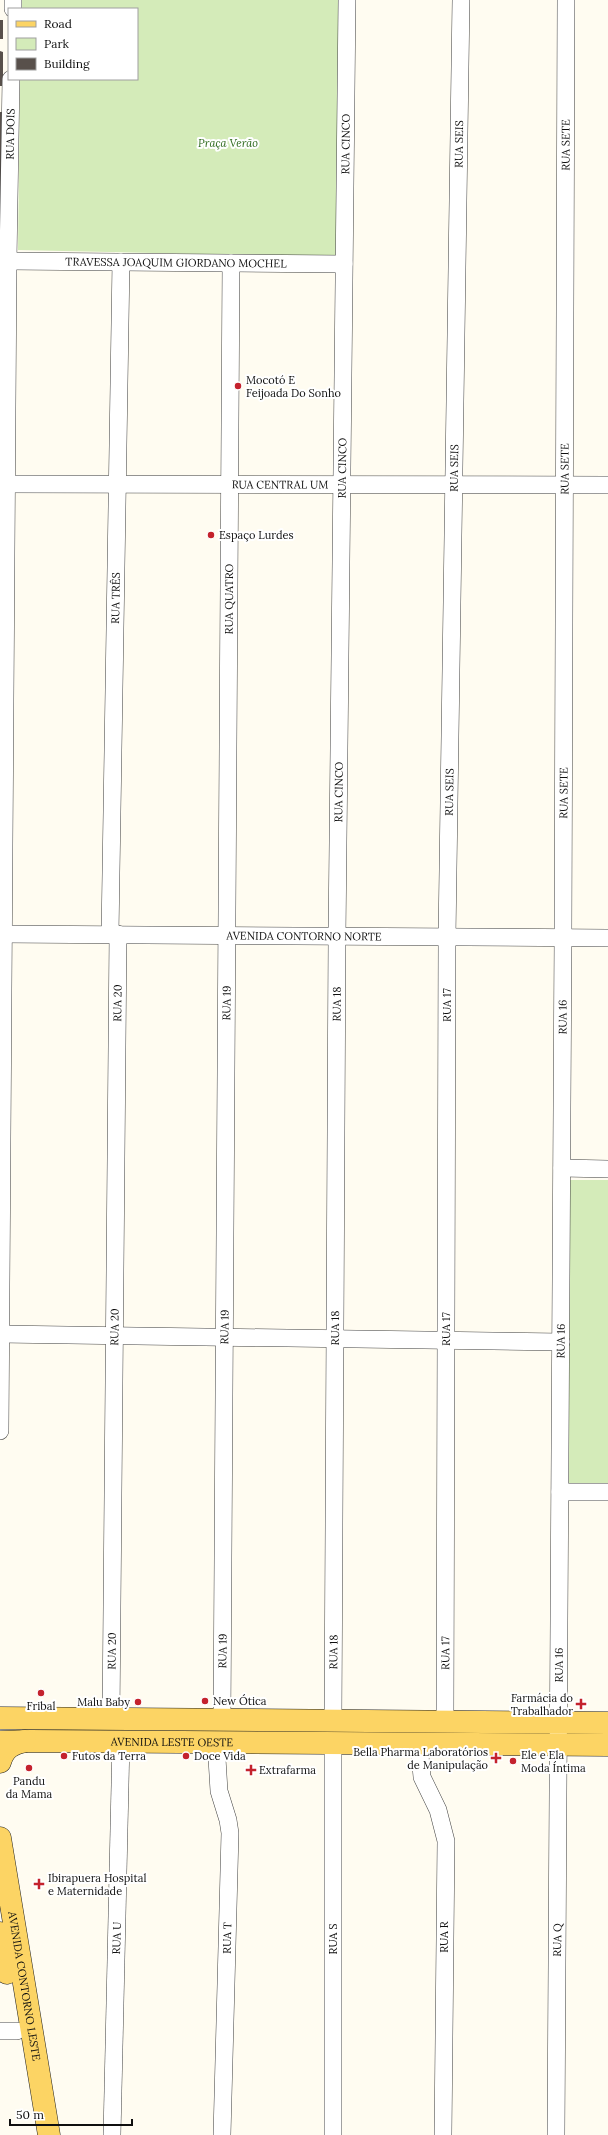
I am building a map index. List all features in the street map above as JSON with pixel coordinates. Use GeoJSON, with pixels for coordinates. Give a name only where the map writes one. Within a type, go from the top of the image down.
{"type":"FeatureCollection","features":[{"type":"Feature","properties":{"kind":"main road","name":"AVENIDA LESTE OESTE"},"geometry":{"type":"LineString","coordinates":[[0,1718],[608,1723]]}},
{"type":"Feature","properties":{"kind":"main road","name":"AVENIDA LESTE OESTE"},"geometry":{"type":"LineString","coordinates":[[0,1742],[30,1740],[608,1745]]}},
{"type":"Feature","properties":{"kind":"main road"},"geometry":{"type":"LineString","coordinates":[[0,1762],[2,1755],[10,1747],[30,1740]]}},
{"type":"Feature","properties":{"kind":"main road","name":"AVENIDA CONTORNO LESTE"},"geometry":{"type":"LineString","coordinates":[[0,1838],[2,1866],[49,2135]]}},
{"type":"Feature","properties":{"kind":"main road","name":"AVENIDA CONTORNO LESTE"},"geometry":{"type":"LineString","coordinates":[[0,1933],[8,2031],[35,2135]]}},
{"type":"Feature","properties":{"kind":"street","name":"RUA CINCO"},"geometry":{"type":"LineString","coordinates":[[337,936],[347,0]]}},
{"type":"Feature","properties":{"kind":"street","name":"RUA SEIS"},"geometry":{"type":"LineString","coordinates":[[447,937],[461,0]]}},
{"type":"Feature","properties":{"kind":"street","name":"RUA SETE"},"geometry":{"type":"LineString","coordinates":[[563,937],[566,0]]}},
{"type":"Feature","properties":{"kind":"street","name":"RUA DOIS"},"geometry":{"type":"LineString","coordinates":[[0,1431],[3,484],[11,80]]}},
{"type":"Feature","properties":{"kind":"street","name":"TRAVESSA JOAQUIM GIORDANO MOCHEL"},"geometry":{"type":"LineString","coordinates":[[8,261],[344,264]]}},
{"type":"Feature","properties":{"kind":"street","name":"RUA TRÊS"},"geometry":{"type":"LineString","coordinates":[[114,934],[117,484],[121,262]]}},
{"type":"Feature","properties":{"kind":"street","name":"RUA QUATRO"},"geometry":{"type":"LineString","coordinates":[[227,935],[231,263]]}},
{"type":"Feature","properties":{"kind":"street","name":"RUA CENTRAL UM"},"geometry":{"type":"LineString","coordinates":[[3,484],[608,485]]}},
{"type":"Feature","properties":{"kind":"street","name":"AVENIDA CONTORNO NORTE"},"geometry":{"type":"LineString","coordinates":[[2,934],[608,938]]}},
{"type":"Feature","properties":{"kind":"street","name":"RUA 20"},"geometry":{"type":"LineString","coordinates":[[111,1719],[114,1336],[114,934]]}},
{"type":"Feature","properties":{"kind":"street","name":"RUA 19"},"geometry":{"type":"LineString","coordinates":[[222,1720],[227,935]]}},
{"type":"Feature","properties":{"kind":"street","name":"RUA 18"},"geometry":{"type":"LineString","coordinates":[[333,1721],[337,936]]}},
{"type":"Feature","properties":{"kind":"street","name":"RUA 17"},"geometry":{"type":"LineString","coordinates":[[445,1722],[447,937]]}},
{"type":"Feature","properties":{"kind":"street","name":"RUA 16"},"geometry":{"type":"LineString","coordinates":[[559,1745],[563,937]]}},
{"type":"Feature","properties":{"kind":"street"},"geometry":{"type":"LineString","coordinates":[[562,1168],[608,1169]]}},
{"type":"Feature","properties":{"kind":"street"},"geometry":{"type":"LineString","coordinates":[[0,1334],[561,1342]]}},
{"type":"Feature","properties":{"kind":"street"},"geometry":{"type":"LineString","coordinates":[[560,1492],[608,1492]]}},
{"type":"Feature","properties":{"kind":"street","name":"RUA U"},"geometry":{"type":"LineString","coordinates":[[112,2135],[121,1741]]}},
{"type":"Feature","properties":{"kind":"street","name":"RUA T"},"geometry":{"type":"LineString","coordinates":[[216,1742],[219,1791],[227,1814],[230,1832],[222,2135]]}},
{"type":"Feature","properties":{"kind":"street","name":"RUA S"},"geometry":{"type":"LineString","coordinates":[[333,1743],[333,2135]]}},
{"type":"Feature","properties":{"kind":"street","name":"RUA R"},"geometry":{"type":"LineString","coordinates":[[419,1744],[422,1777],[438,1810],[446,1841],[443,2135]]}},
{"type":"Feature","properties":{"kind":"street","name":"RUA Q"},"geometry":{"type":"LineString","coordinates":[[556,2135],[559,1745]]}},
{"type":"Feature","properties":{"kind":"green space","name":"Praça Verão"},"geometry":{"type":"Polygon","coordinates":[[[21,0],[341,0],[339,257],[18,250],[20,80],[138,80],[138,8],[21,8],[21,0]]]}},
{"type":"Feature","properties":{"kind":"green space"},"geometry":{"type":"Polygon","coordinates":[[[569,1180],[608,1180],[608,1484],[569,1483],[569,1180]]]}},
{"type":"Feature","properties":{"kind":"building"},"geometry":{"type":"Polygon","coordinates":[[[0,20],[3,20],[3,39],[0,39],[0,20]]]}},
{"type":"Feature","properties":{"kind":"building"},"geometry":{"type":"Polygon","coordinates":[[[0,51],[3,52],[3,86],[0,86],[0,51]]]}},
{"type":"Feature","properties":{"kind":"building"},"geometry":{"type":"Polygon","coordinates":[[[0,112],[4,112],[0,335],[0,112]]]}},
{"type":"Feature","properties":{"kind":"place","name":"Mocotó E Feijoada Do Sonho"},"geometry":{"type":"Point","coordinates":[238,386]}},
{"type":"Feature","properties":{"kind":"place","name":"Espaço Lurdes"},"geometry":{"type":"Point","coordinates":[211,535]}},
{"type":"Feature","properties":{"kind":"place","name":"Fribal"},"geometry":{"type":"Point","coordinates":[41,1693]}},
{"type":"Feature","properties":{"kind":"place","name":"New Ótica"},"geometry":{"type":"Point","coordinates":[205,1701]}},
{"type":"Feature","properties":{"kind":"place","name":"Malu Baby"},"geometry":{"type":"Point","coordinates":[138,1702]}},
{"type":"Feature","properties":{"kind":"place","name":"Farmácia do Trabalhador"},"geometry":{"type":"Point","coordinates":[581,1704]}},
{"type":"Feature","properties":{"kind":"place","name":"Futos da Terra"},"geometry":{"type":"Point","coordinates":[64,1756]}},
{"type":"Feature","properties":{"kind":"place","name":"Doce Vida"},"geometry":{"type":"Point","coordinates":[186,1756]}},
{"type":"Feature","properties":{"kind":"place","name":"Bella Pharma Laboratórios de Manipulação"},"geometry":{"type":"Point","coordinates":[496,1758]}},
{"type":"Feature","properties":{"kind":"place","name":"Ele e Ela Moda Íntima"},"geometry":{"type":"Point","coordinates":[513,1761]}},
{"type":"Feature","properties":{"kind":"place","name":"Pandu da Mama"},"geometry":{"type":"Point","coordinates":[29,1768]}},
{"type":"Feature","properties":{"kind":"place","name":"Extrafarma"},"geometry":{"type":"Point","coordinates":[251,1770]}},
{"type":"Feature","properties":{"kind":"place","name":"Ibirapuera Hospital e Maternidade"},"geometry":{"type":"Point","coordinates":[39,1884]}}]}
